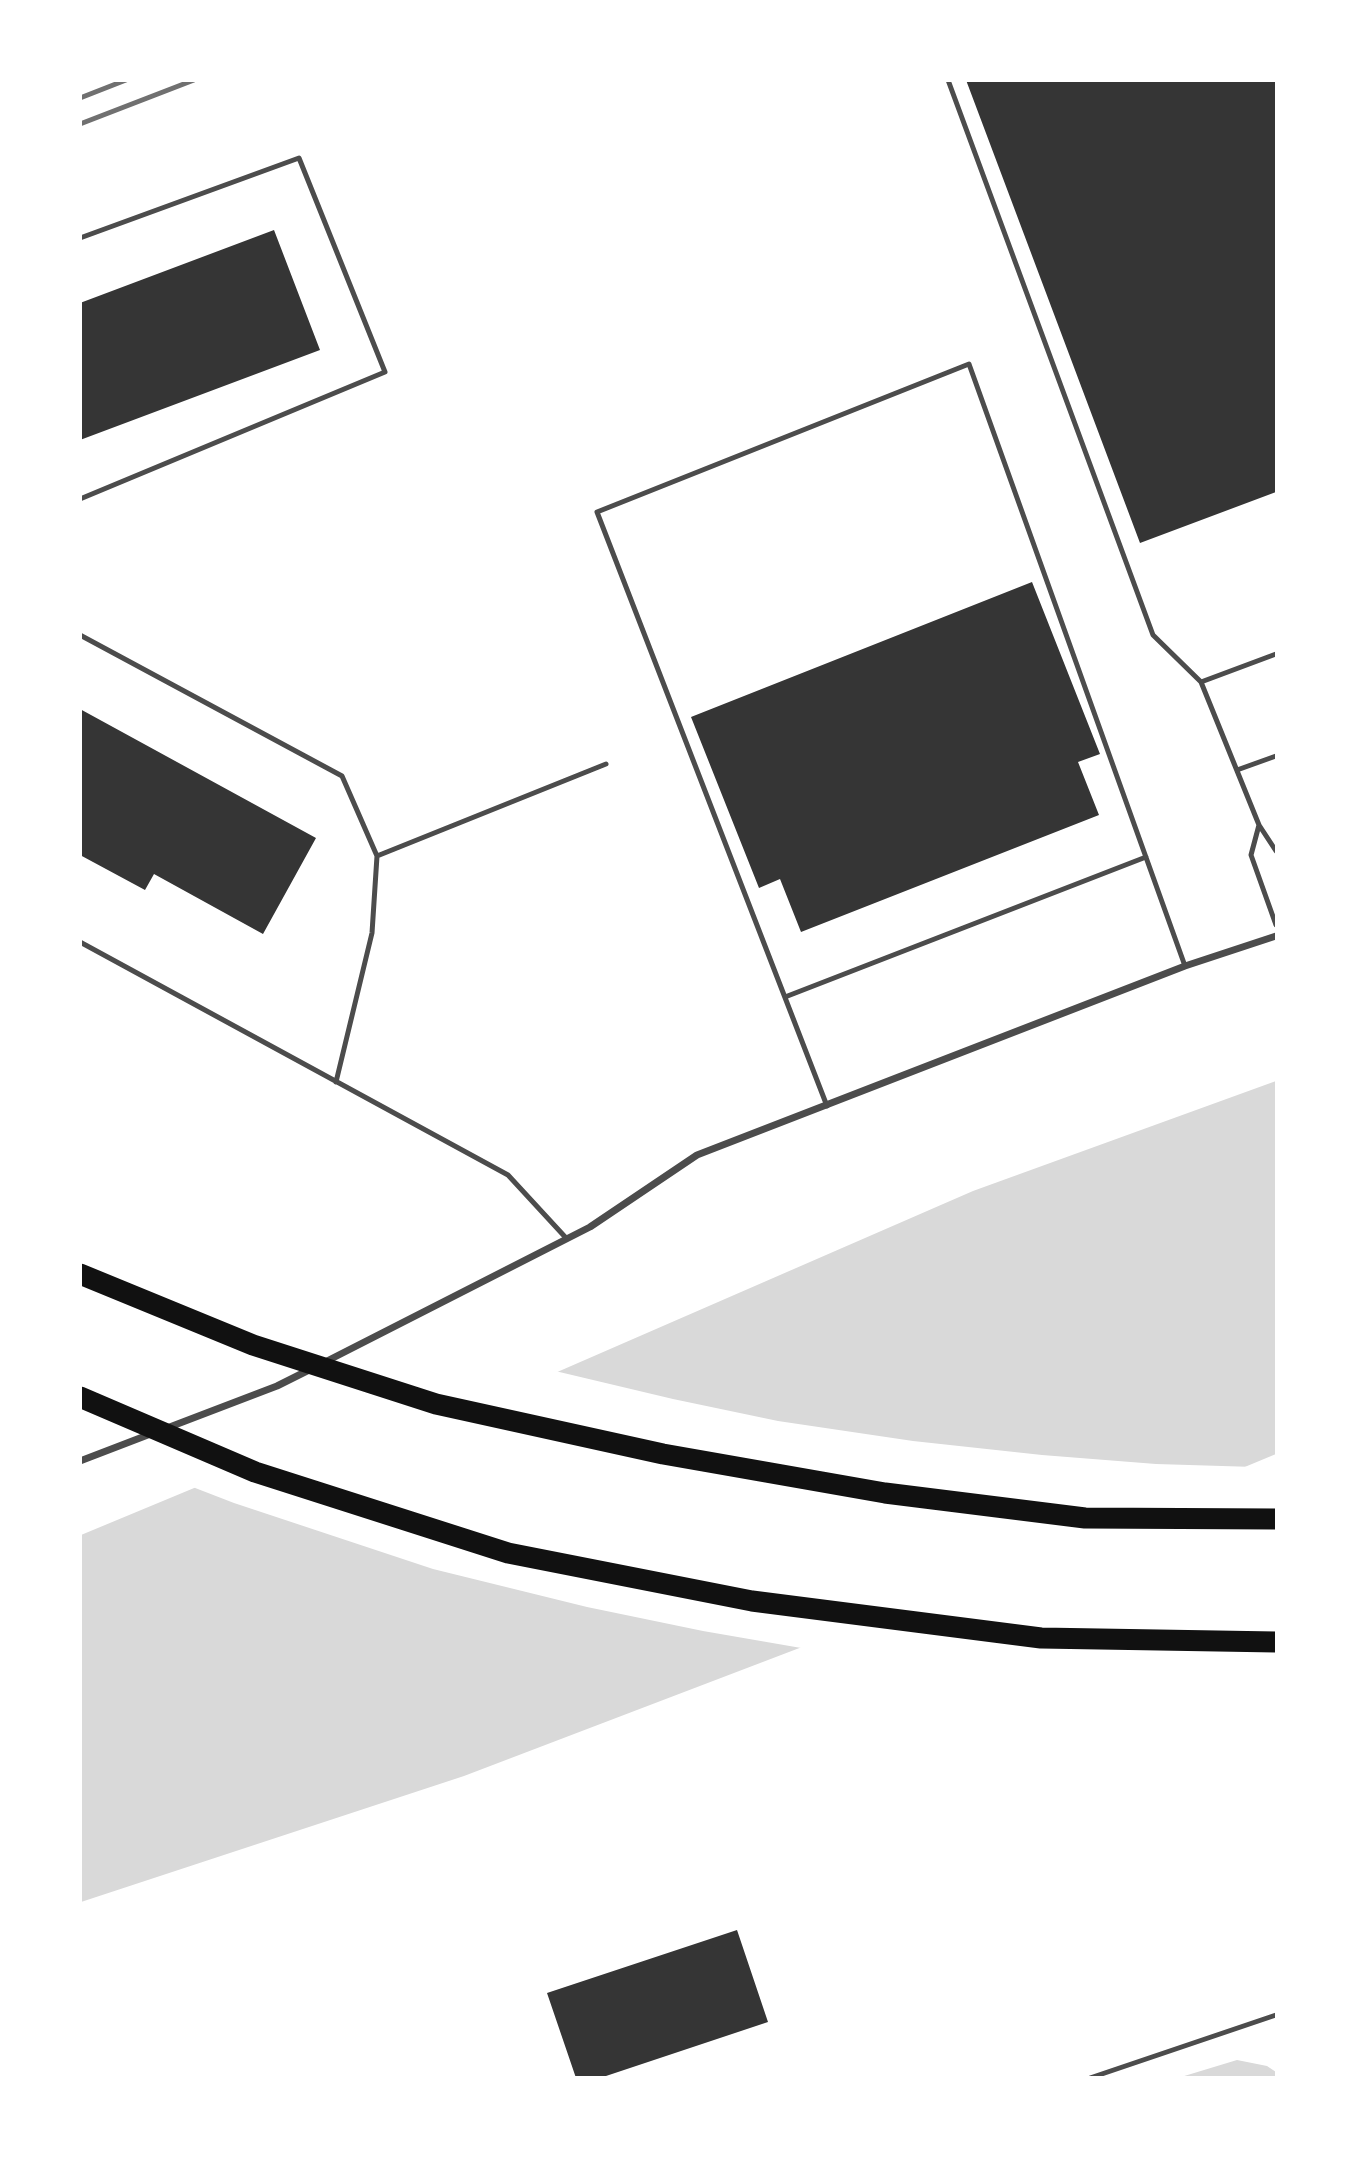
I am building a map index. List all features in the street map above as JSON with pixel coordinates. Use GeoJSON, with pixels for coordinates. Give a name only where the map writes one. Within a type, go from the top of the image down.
{"type":"FeatureCollection","features":[{"type":"Feature","properties":{"kind":"highway"},"geometry":{"type":"LineString","coordinates":[[80,1274],[253,1345],[436,1404],[663,1454],[885,1493],[1085,1518],[1276,1519]]}},
{"type":"Feature","properties":{"kind":"highway"},"geometry":{"type":"LineString","coordinates":[[80,1397],[255,1472],[508,1553],[752,1601],[1041,1638],[1276,1642]]}},
{"type":"Feature","properties":{"kind":"street"},"geometry":{"type":"LineString","coordinates":[[80,1461],[277,1387],[590,1227],[697,1155],[1185,966],[1276,936]]}},
{"type":"Feature","properties":{"kind":"lane"},"geometry":{"type":"LineString","coordinates":[[948,80],[1153,635],[1200,682],[1259,825],[1276,851]]}},
{"type":"Feature","properties":{"kind":"lane"},"geometry":{"type":"LineString","coordinates":[[80,238],[299,158],[385,372],[80,499]]}},
{"type":"Feature","properties":{"kind":"lane"},"geometry":{"type":"LineString","coordinates":[[827,1106],[597,512],[969,364],[1185,966]]}},
{"type":"Feature","properties":{"kind":"lane"},"geometry":{"type":"LineString","coordinates":[[80,635],[342,776],[377,856],[372,933],[336,1082]]}},
{"type":"Feature","properties":{"kind":"lane"},"geometry":{"type":"LineString","coordinates":[[1200,682],[1276,654]]}},
{"type":"Feature","properties":{"kind":"lane"},"geometry":{"type":"LineString","coordinates":[[1237,770],[1276,756]]}},
{"type":"Feature","properties":{"kind":"lane"},"geometry":{"type":"LineString","coordinates":[[377,856],[606,764]]}},
{"type":"Feature","properties":{"kind":"lane"},"geometry":{"type":"LineString","coordinates":[[1259,825],[1251,855],[1276,925]]}},
{"type":"Feature","properties":{"kind":"lane"},"geometry":{"type":"LineString","coordinates":[[785,997],[1146,857]]}},
{"type":"Feature","properties":{"kind":"lane"},"geometry":{"type":"LineString","coordinates":[[80,943],[508,1175],[568,1239]]}},
{"type":"Feature","properties":{"kind":"lane"},"geometry":{"type":"LineString","coordinates":[[1090,2077],[1276,2015]]}},
{"type":"Feature","properties":{"kind":"shaded area"},"geometry":{"type":"Polygon","coordinates":[[[1276,1081],[1276,1454],[920,1602],[464,1776],[81,1902],[81,1535],[223,1476],[555,1373],[973,1191],[1276,1081]]]}},
{"type":"Feature","properties":{"kind":"shaded area"},"geometry":{"type":"Polygon","coordinates":[[[1237,2060],[1267,2066],[1276,2072],[1276,2077],[1181,2077],[1237,2060]]]}},
{"type":"Feature","properties":{"kind":"pier"},"geometry":{"type":"Polygon","coordinates":[[[551,1370],[778,1421],[913,1441],[1156,1464],[1255,1467],[921,1605],[807,1649],[587,1607],[433,1569],[190,1486],[221,1473],[551,1370]]]}},
{"type":"Feature","properties":{"kind":"building"},"geometry":{"type":"Polygon","coordinates":[[[966,80],[1276,80],[1276,492],[1140,543],[966,80]]]}},
{"type":"Feature","properties":{"kind":"building"},"geometry":{"type":"Polygon","coordinates":[[[274,230],[320,350],[80,440],[80,303],[274,230]]]}},
{"type":"Feature","properties":{"kind":"building"},"geometry":{"type":"Polygon","coordinates":[[[1032,582],[1100,754],[1078,762],[1099,815],[801,932],[780,879],[759,888],[691,717],[1032,582]]]}},
{"type":"Feature","properties":{"kind":"building"},"geometry":{"type":"Polygon","coordinates":[[[80,709],[316,838],[263,934],[154,874],[145,890],[80,855],[80,709]]]}},
{"type":"Feature","properties":{"kind":"building"},"geometry":{"type":"Polygon","coordinates":[[[737,1930],[768,2022],[600,2078],[576,2078],[547,1993],[737,1930]]]}},
{"type":"Feature","properties":{"kind":"railway"},"geometry":{"type":"LineString","coordinates":[[80,98],[126,80]]}},
{"type":"Feature","properties":{"kind":"railway"},"geometry":{"type":"LineString","coordinates":[[80,124],[194,80]]}}]}
